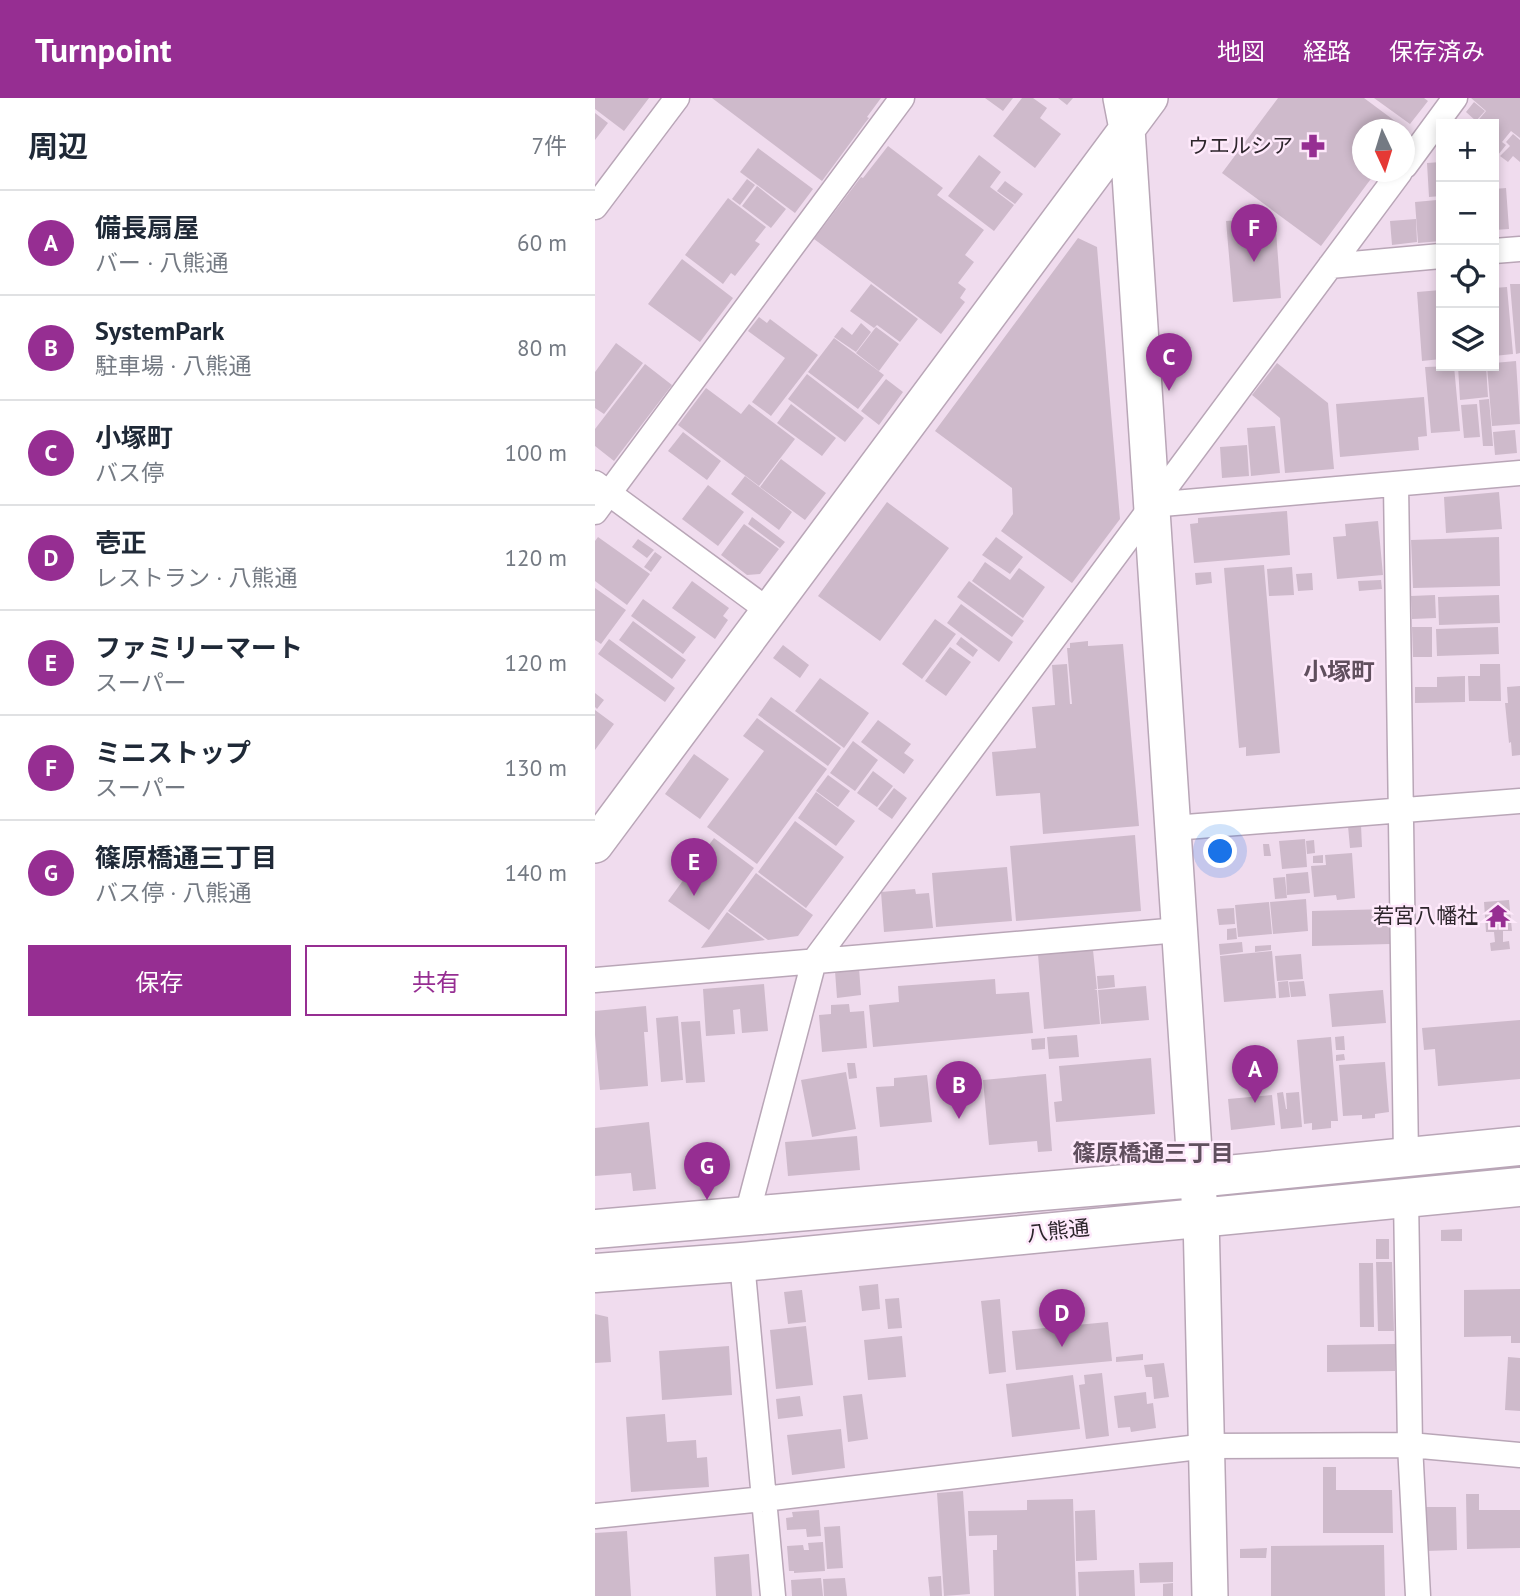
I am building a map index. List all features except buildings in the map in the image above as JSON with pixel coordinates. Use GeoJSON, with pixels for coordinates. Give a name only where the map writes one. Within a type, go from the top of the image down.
{"type":"FeatureCollection","features":[{"type":"Feature","properties":{"kind":"main road","name":"八熊通"},"geometry":{"type":"LineString","coordinates":[[595,1229],[1196,1178],[1520,1146]]}},
{"type":"Feature","properties":{"kind":"main road","name":"八熊通"},"geometry":{"type":"LineString","coordinates":[[595,1273],[742,1262],[1520,1187]]}},
{"type":"Feature","properties":{"kind":"street"},"geometry":{"type":"LineString","coordinates":[[595,207],[677,98]]}},
{"type":"Feature","properties":{"kind":"street"},"geometry":{"type":"LineString","coordinates":[[769,611],[600,496],[902,98]]}},
{"type":"Feature","properties":{"kind":"street"},"geometry":{"type":"LineString","coordinates":[[595,845],[769,611],[1124,113],[1150,98]]}},
{"type":"Feature","properties":{"kind":"street"},"geometry":{"type":"LineString","coordinates":[[1415,152],[1455,98]]}},
{"type":"Feature","properties":{"kind":"street"},"geometry":{"type":"LineString","coordinates":[[1124,113],[1196,1178],[1201,1217],[1210,1596]]}},
{"type":"Feature","properties":{"kind":"street"},"geometry":{"type":"LineString","coordinates":[[747,1215],[814,961],[1393,182]]}},
{"type":"Feature","properties":{"kind":"street"},"geometry":{"type":"LineString","coordinates":[[1499,251],[1520,249]]}},
{"type":"Feature","properties":{"kind":"street"},"geometry":{"type":"LineString","coordinates":[[1330,266],[1436,256]]}},
{"type":"Feature","properties":{"kind":"street"},"geometry":{"type":"LineString","coordinates":[[1151,505],[1520,473]]}},
{"type":"Feature","properties":{"kind":"street"},"geometry":{"type":"LineString","coordinates":[[1396,484],[1406,1157]]}},
{"type":"Feature","properties":{"kind":"street"},"geometry":{"type":"LineString","coordinates":[[1173,828],[1520,801]]}},
{"type":"Feature","properties":{"kind":"street"},"geometry":{"type":"LineString","coordinates":[[595,980],[1179,930]]}},
{"type":"Feature","properties":{"kind":"street"},"geometry":{"type":"LineString","coordinates":[[1406,1197],[1410,1445],[1417,1596]]}},
{"type":"Feature","properties":{"kind":"street"},"geometry":{"type":"LineString","coordinates":[[742,1262],[773,1596]]}},
{"type":"Feature","properties":{"kind":"street"},"geometry":{"type":"LineString","coordinates":[[595,1516],[764,1499],[1207,1446],[1410,1445],[1520,1455]]}},
{"type":"Feature","properties":{"kind":"place","name":"ウエルシア"},"geometry":{"type":"Point","coordinates":[1313,146]}},
{"type":"Feature","properties":{"kind":"place","name":"ミニストップ"},"geometry":{"type":"Point","coordinates":[1254,262]}},
{"type":"Feature","properties":{"kind":"place","name":"小塚町"},"geometry":{"type":"Point","coordinates":[1169,391]}},
{"type":"Feature","properties":{"kind":"place","name":"ファミリーマート"},"geometry":{"type":"Point","coordinates":[694,896]}},
{"type":"Feature","properties":{"kind":"place","name":"若宮八幡社"},"geometry":{"type":"Point","coordinates":[1498,916]}},
{"type":"Feature","properties":{"kind":"place","name":"備長扇屋"},"geometry":{"type":"Point","coordinates":[1255,1103]}},
{"type":"Feature","properties":{"kind":"place","name":"SystemPark"},"geometry":{"type":"Point","coordinates":[959,1119]}},
{"type":"Feature","properties":{"kind":"place","name":"篠原橋通三丁目"},"geometry":{"type":"Point","coordinates":[707,1200]}},
{"type":"Feature","properties":{"kind":"place","name":"壱正"},"geometry":{"type":"Point","coordinates":[1062,1347]}},
{"type":"Feature","properties":{"kind":"district","name":"小塚町"},"geometry":{"type":"Point","coordinates":[1339,672]}},
{"type":"Feature","properties":{"kind":"district","name":"篠原橋通三丁目"},"geometry":{"type":"Point","coordinates":[1153,1153]}}]}
